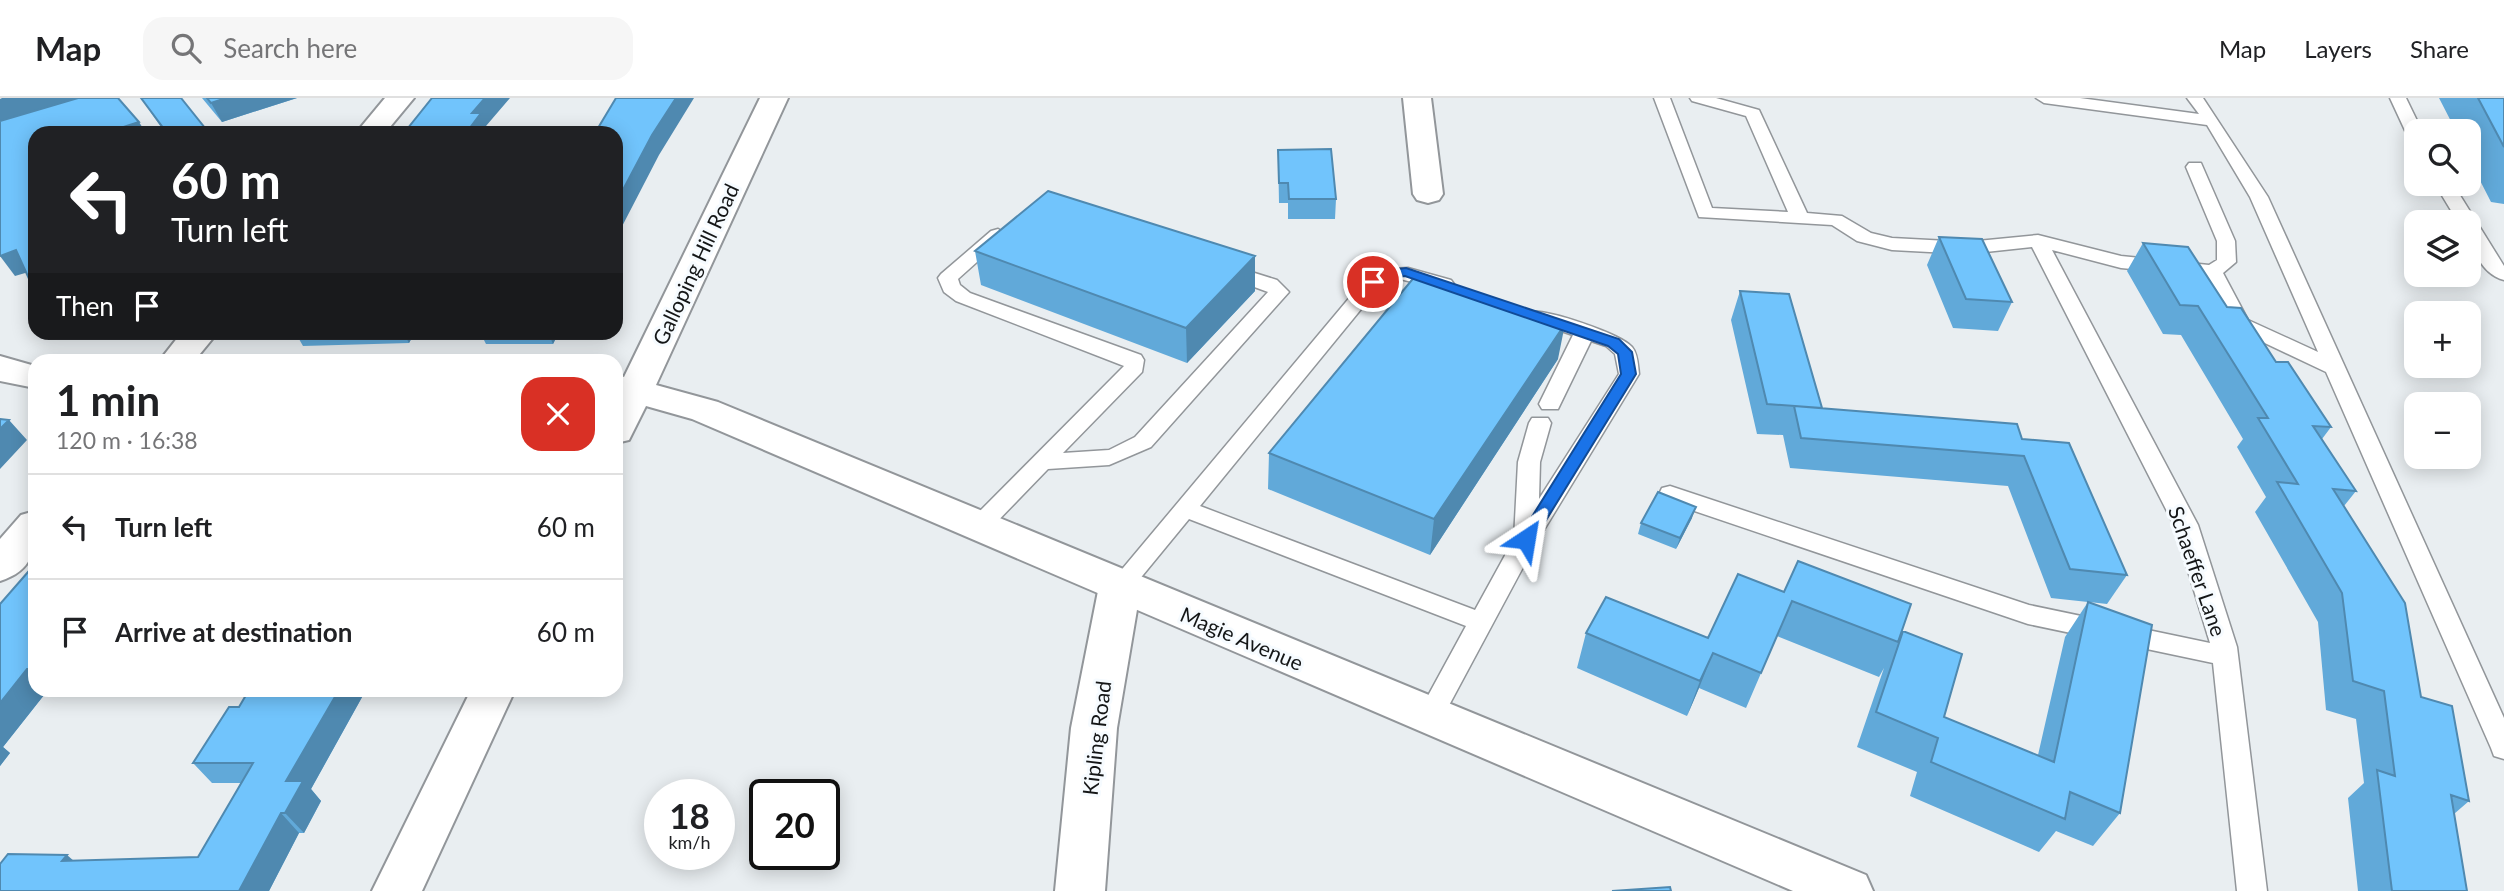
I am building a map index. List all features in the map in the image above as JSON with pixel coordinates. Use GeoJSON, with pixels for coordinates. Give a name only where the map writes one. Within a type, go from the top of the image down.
{"type":"FeatureCollection","features":[{"type":"Feature","properties":{"kind":"street"},"geometry":{"type":"LineString","coordinates":[[376,126],[400,98]]}},
{"type":"Feature","properties":{"kind":"street","name":"Galloping Hill Road"},"geometry":{"type":"LineString","coordinates":[[625,388],[774,98]]}},
{"type":"Feature","properties":{"kind":"street"},"geometry":{"type":"LineString","coordinates":[[1416,98],[1428,194]]}},
{"type":"Feature","properties":{"kind":"street"},"geometry":{"type":"LineString","coordinates":[[182,354],[194,340]]}},
{"type":"Feature","properties":{"kind":"street"},"geometry":{"type":"LineString","coordinates":[[0,368],[28,376]]}},
{"type":"Feature","properties":{"kind":"street","name":"Magie Avenue"},"geometry":{"type":"LineString","coordinates":[[625,388],[705,410],[1430,716],[1778,876],[1848,891]]}},
{"type":"Feature","properties":{"kind":"street"},"geometry":{"type":"LineString","coordinates":[[0,566],[28,533]]}},
{"type":"Feature","properties":{"kind":"street","name":"Kipling Road"},"geometry":{"type":"LineString","coordinates":[[1080,891],[1094,728],[1120,586]]}},
{"type":"Feature","properties":{"kind":"street"},"geometry":{"type":"LineString","coordinates":[[397,891],[490,697]]}},
{"type":"Feature","properties":{"kind":"lane"},"geometry":{"type":"LineString","coordinates":[[1662,98],[1705,213],[1836,220],[1864,237],[1892,244],[1967,248],[2038,240],[2121,262],[2213,271],[2227,262],[2226,241],[2195,167]]}},
{"type":"Feature","properties":{"kind":"lane"},"geometry":{"type":"LineString","coordinates":[[1698,98],[1753,113],[1800,218]]}},
{"type":"Feature","properties":{"kind":"lane"},"geometry":{"type":"LineString","coordinates":[[2044,98],[2102,102],[2213,121]]}},
{"type":"Feature","properties":{"kind":"lane"},"geometry":{"type":"LineString","coordinates":[[2195,98],[2213,121],[2259,197],[2504,748]]}},
{"type":"Feature","properties":{"kind":"lane"},"geometry":{"type":"LineString","coordinates":[[2398,98],[2408,119]]}},
{"type":"Feature","properties":{"kind":"lane"},"geometry":{"type":"LineString","coordinates":[[979,526],[1046,461],[1135,366],[1134,360],[963,297],[951,288],[948,278],[1009,226]]}},
{"type":"Feature","properties":{"kind":"lane","name":"Schaeffer Lane"},"geometry":{"type":"LineString","coordinates":[[2038,240],[2186,525],[2225,656],[2252,891]]}},
{"type":"Feature","properties":{"kind":"lane"},"geometry":{"type":"LineString","coordinates":[[2481,245],[2496,269],[2504,274]]}},
{"type":"Feature","properties":{"kind":"lane"},"geometry":{"type":"LineString","coordinates":[[1046,461],[1092,461],[1127,454],[1143,442],[1279,292],[1270,284],[1205,263]]}},
{"type":"Feature","properties":{"kind":"lane"},"geometry":{"type":"LineString","coordinates":[[2213,271],[2240,324],[2336,368]]}},
{"type":"Feature","properties":{"kind":"lane"},"geometry":{"type":"LineString","coordinates":[[1120,586],[1373,282],[1386,274],[1406,272],[1457,289]]}},
{"type":"Feature","properties":{"kind":"lane"},"geometry":{"type":"LineString","coordinates":[[1430,716],[1526,539],[1629,374],[1625,352],[1614,342],[1520,310]]}},
{"type":"Feature","properties":{"kind":"lane"},"geometry":{"type":"LineString","coordinates":[[1526,539],[1529,462],[1545,414],[1585,332]]}},
{"type":"Feature","properties":{"kind":"lane"},"geometry":{"type":"LineString","coordinates":[[1670,495],[2028,614],[2225,656]]}},
{"type":"Feature","properties":{"kind":"lane"},"geometry":{"type":"LineString","coordinates":[[1185,509],[1481,622]]}},
{"type":"Feature","properties":{"kind":"building"},"geometry":{"type":"Polygon","coordinates":[[[78,98],[118,98],[139,122],[127,126],[28,126],[28,277],[16,250],[0,256],[0,121],[78,98]]]}},
{"type":"Feature","properties":{"kind":"building"},"geometry":{"type":"Polygon","coordinates":[[[141,98],[181,98],[203,126],[162,126],[141,98]]]}},
{"type":"Feature","properties":{"kind":"building"},"geometry":{"type":"Polygon","coordinates":[[[207,98],[226,98],[211,103],[207,98]]]}},
{"type":"Feature","properties":{"kind":"building"},"geometry":{"type":"Polygon","coordinates":[[[432,98],[485,98],[472,113],[481,113],[471,126],[410,126],[432,98]]]}},
{"type":"Feature","properties":{"kind":"building"},"geometry":{"type":"Polygon","coordinates":[[[616,98],[676,98],[652,135],[623,190],[623,126],[599,126],[616,98]]]}},
{"type":"Feature","properties":{"kind":"building"},"geometry":{"type":"Polygon","coordinates":[[[2478,98],[2504,98],[2504,147],[2478,98]]]}},
{"type":"Feature","properties":{"kind":"building"},"geometry":{"type":"Polygon","coordinates":[[[1331,149],[1336,199],[1289,199],[1288,183],[1279,183],[1278,150],[1331,149]]]}},
{"type":"Feature","properties":{"kind":"building"},"geometry":{"type":"Polygon","coordinates":[[[1048,191],[1255,256],[1186,328],[975,251],[1048,191]]]}},
{"type":"Feature","properties":{"kind":"building"},"geometry":{"type":"Polygon","coordinates":[[[1939,237],[1982,239],[2012,302],[1966,299],[1939,237]]]}},
{"type":"Feature","properties":{"kind":"building"},"geometry":{"type":"Polygon","coordinates":[[[2143,243],[2188,247],[2227,307],[2241,308],[2276,362],[2288,362],[2331,427],[2313,426],[2356,491],[2333,489],[2405,603],[2421,697],[2452,706],[2469,801],[2451,795],[2467,891],[2392,891],[2377,770],[2395,776],[2384,691],[2353,681],[2342,593],[2277,482],[2298,484],[2258,418],[2268,418],[2198,306],[2180,305],[2143,243]]]}},
{"type":"Feature","properties":{"kind":"building"},"geometry":{"type":"Polygon","coordinates":[[[1416,275],[1565,324],[1434,519],[1269,453],[1416,275]]]}},
{"type":"Feature","properties":{"kind":"building"},"geometry":{"type":"Polygon","coordinates":[[[1740,291],[1789,294],[1822,408],[1767,404],[1740,291]]]}},
{"type":"Feature","properties":{"kind":"building"},"geometry":{"type":"Polygon","coordinates":[[[1794,406],[2017,424],[2022,439],[2069,443],[2127,575],[2070,569],[2024,456],[1801,438],[1794,406]]]}},
{"type":"Feature","properties":{"kind":"building"},"geometry":{"type":"Polygon","coordinates":[[[0,419],[9,420],[0,429],[0,419]]]}},
{"type":"Feature","properties":{"kind":"building"},"geometry":{"type":"Polygon","coordinates":[[[1658,492],[1696,507],[1680,538],[1641,523],[1658,492]]]}},
{"type":"Feature","properties":{"kind":"building"},"geometry":{"type":"Polygon","coordinates":[[[1798,561],[1911,604],[1898,642],[1792,601],[1761,673],[1713,653],[1700,681],[1586,633],[1606,597],[1708,638],[1738,574],[1784,592],[1798,561]]]}},
{"type":"Feature","properties":{"kind":"building"},"geometry":{"type":"Polygon","coordinates":[[[28,572],[28,669],[0,703],[0,604],[28,572]]]}},
{"type":"Feature","properties":{"kind":"building"},"geometry":{"type":"Polygon","coordinates":[[[2088,602],[2152,625],[2120,813],[2070,792],[2065,819],[1931,762],[1938,738],[1876,712],[1903,631],[1962,654],[1944,717],[2054,762],[2088,602]]]}},
{"type":"Feature","properties":{"kind":"building"},"geometry":{"type":"Polygon","coordinates":[[[245,697],[335,697],[286,781],[303,781],[285,813],[281,813],[239,891],[0,891],[0,864],[8,854],[67,855],[62,861],[198,857],[253,763],[193,763],[229,707],[239,707],[245,697]]]}},
{"type":"Feature","properties":{"kind":"building"},"geometry":{"type":"Polygon","coordinates":[[[1670,887],[1671,891],[1612,891],[1670,887]]]}},
{"type":"Feature","properties":{"kind":"route"},"geometry":{"type":"LineString","coordinates":[[1373,282],[1386,274],[1406,272],[1614,342],[1625,352],[1629,374],[1526,539]]}}]}
